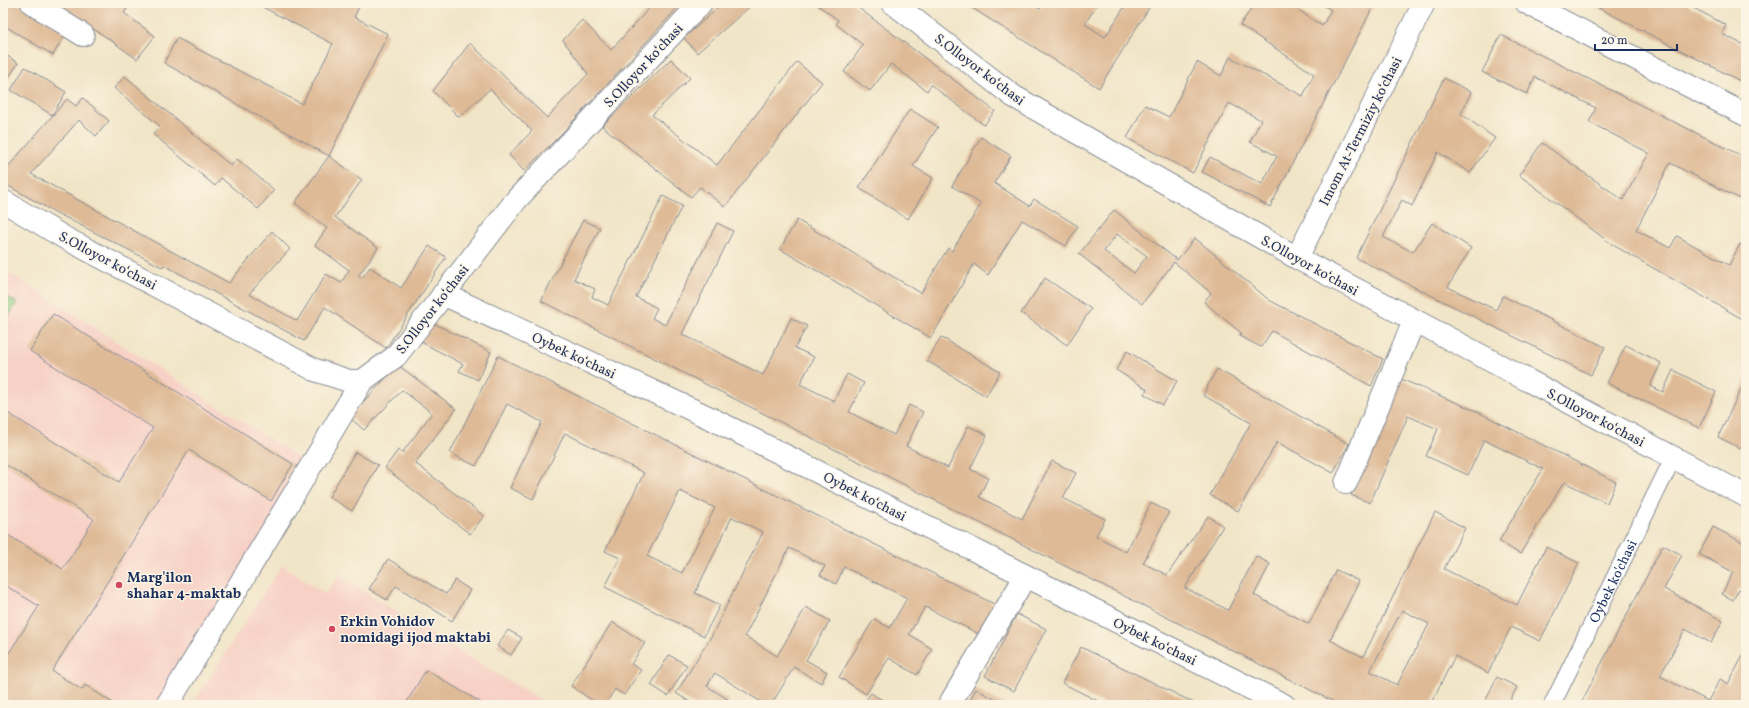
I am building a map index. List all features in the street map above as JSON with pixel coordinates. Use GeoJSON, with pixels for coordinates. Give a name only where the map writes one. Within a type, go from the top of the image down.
{"type":"FeatureCollection","features":[{"type":"Feature","properties":{"kind":"street"},"geometry":{"type":"LineString","coordinates":[[32,3],[83,35]]}},
{"type":"Feature","properties":{"kind":"street","name":"S.Olloyor koʻchasi"},"geometry":{"type":"LineString","coordinates":[[3,201],[64,238],[315,370],[349,381],[362,381],[396,356],[517,199],[702,3]]}},
{"type":"Feature","properties":{"kind":"street","name":"S.Olloyor koʻchasi"},"geometry":{"type":"LineString","coordinates":[[893,3],[1012,96],[1297,258],[1746,496]]}},
{"type":"Feature","properties":{"kind":"street","name":"Imom At-Termiziy koʻchasi"},"geometry":{"type":"LineString","coordinates":[[1297,258],[1424,3]]}},
{"type":"Feature","properties":{"kind":"street"},"geometry":{"type":"LineString","coordinates":[[1527,3],[1746,115]]}},
{"type":"Feature","properties":{"kind":"street","name":"Oybek koʻchasi"},"geometry":{"type":"LineString","coordinates":[[443,294],[712,419],[1284,705]]}},
{"type":"Feature","properties":{"kind":"street"},"geometry":{"type":"LineString","coordinates":[[1346,483],[1414,321]]}},
{"type":"Feature","properties":{"kind":"street"},"geometry":{"type":"LineString","coordinates":[[167,705],[362,381]]}},
{"type":"Feature","properties":{"kind":"street"},"geometry":{"type":"LineString","coordinates":[[949,705],[1025,576]]}},
{"type":"Feature","properties":{"kind":"lane","name":"Oybek ko'chasi"},"geometry":{"type":"LineString","coordinates":[[1552,705],[1673,458]]}},
{"type":"Feature","properties":{"kind":"shaded area","name":"Marg'ilon shahar 4-maktab"},"geometry":{"type":"Polygon","coordinates":[[[3,269],[310,465],[158,705],[3,705],[3,269]]]}},
{"type":"Feature","properties":{"kind":"shaded area","name":"Erkin Vohidov nomidagi ijod maktabi"},"geometry":{"type":"Polygon","coordinates":[[[282,565],[325,594],[339,576],[480,664],[550,705],[192,705],[282,565]]]}},
{"type":"Feature","properties":{"kind":"green space"},"geometry":{"type":"Polygon","coordinates":[[[3,294],[17,303],[3,325],[3,294]]]}},
{"type":"Feature","properties":{"kind":"building"},"geometry":{"type":"Polygon","coordinates":[[[3,3],[17,3],[66,33],[53,55],[3,25],[3,3]]]}},
{"type":"Feature","properties":{"kind":"building"},"geometry":{"type":"Polygon","coordinates":[[[53,3],[131,3],[124,13],[155,36],[137,59],[53,3]]]}},
{"type":"Feature","properties":{"kind":"building"},"geometry":{"type":"Polygon","coordinates":[[[255,3],[361,3],[354,17],[388,34],[329,156],[164,63],[177,38],[302,104],[333,44],[255,3]]]}},
{"type":"Feature","properties":{"kind":"building"},"geometry":{"type":"Polygon","coordinates":[[[654,3],[682,3],[562,133],[524,171],[509,155],[532,131],[490,89],[459,117],[433,91],[470,43],[547,118],[588,74],[563,40],[582,20],[611,50],[654,3]]]}},
{"type":"Feature","properties":{"kind":"building"},"geometry":{"type":"Polygon","coordinates":[[[723,3],[754,3],[697,53],[684,38],[723,3]]]}},
{"type":"Feature","properties":{"kind":"building"},"geometry":{"type":"Polygon","coordinates":[[[815,3],[852,3],[995,111],[984,125],[931,85],[927,91],[891,64],[870,91],[844,72],[863,45],[836,24],[838,20],[815,3]]]}},
{"type":"Feature","properties":{"kind":"building"},"geometry":{"type":"Polygon","coordinates":[[[964,3],[1030,3],[1040,9],[1044,3],[1098,3],[1085,24],[1105,37],[1127,3],[1152,3],[1099,88],[964,3]]]}},
{"type":"Feature","properties":{"kind":"building"},"geometry":{"type":"Polygon","coordinates":[[[1244,3],[1288,3],[1322,26],[1331,10],[1319,3],[1375,3],[1270,207],[1202,172],[1210,157],[1262,184],[1277,156],[1250,142],[1261,120],[1229,103],[1193,173],[1127,138],[1145,105],[1169,117],[1197,62],[1221,76],[1230,57],[1303,96],[1314,74],[1240,25],[1252,8],[1244,3]]]}},
{"type":"Feature","properties":{"kind":"building"},"geometry":{"type":"Polygon","coordinates":[[[1589,3],[1684,3],[1726,25],[1722,34],[1746,46],[1746,84],[1589,3]]]}},
{"type":"Feature","properties":{"kind":"building"},"geometry":{"type":"Polygon","coordinates":[[[1501,35],[1746,158],[1746,202],[1670,163],[1636,230],[1670,248],[1677,236],[1729,265],[1740,244],[1746,247],[1746,321],[1613,245],[1519,175],[1542,143],[1623,200],[1649,153],[1589,122],[1596,108],[1535,77],[1527,94],[1482,72],[1501,35]]]}},
{"type":"Feature","properties":{"kind":"building"},"geometry":{"type":"Polygon","coordinates":[[[3,53],[18,63],[3,87],[3,53]]]}},
{"type":"Feature","properties":{"kind":"building"},"geometry":{"type":"Polygon","coordinates":[[[671,59],[690,78],[652,115],[717,165],[797,62],[822,82],[725,207],[700,187],[691,197],[602,126],[671,59]]]}},
{"type":"Feature","properties":{"kind":"building"},"geometry":{"type":"Polygon","coordinates":[[[25,67],[66,92],[52,115],[11,90],[25,67]]]}},
{"type":"Feature","properties":{"kind":"building"},"geometry":{"type":"Polygon","coordinates":[[[125,76],[231,166],[237,159],[274,190],[258,209],[221,178],[215,186],[153,134],[160,126],[114,88],[125,76]]]}},
{"type":"Feature","properties":{"kind":"building"},"geometry":{"type":"Polygon","coordinates":[[[1444,78],[1471,92],[1461,114],[1495,138],[1470,173],[1438,152],[1412,206],[1402,200],[1383,237],[1413,252],[1432,223],[1471,248],[1448,287],[1496,310],[1503,296],[1605,347],[1591,375],[1356,258],[1444,78]]]}},
{"type":"Feature","properties":{"kind":"building"},"geometry":{"type":"Polygon","coordinates":[[[83,98],[109,121],[96,136],[79,120],[31,174],[229,283],[272,231],[290,249],[249,294],[297,321],[326,274],[341,283],[349,270],[315,245],[327,228],[295,203],[329,156],[362,180],[335,217],[378,248],[358,276],[362,278],[370,267],[401,288],[429,246],[446,257],[386,348],[325,307],[304,341],[164,265],[162,267],[51,210],[3,183],[3,167],[6,169],[67,99],[76,106],[83,98]]]}},
{"type":"Feature","properties":{"kind":"building"},"geometry":{"type":"Polygon","coordinates":[[[910,109],[938,127],[913,166],[933,178],[908,219],[859,188],[910,109]]]}},
{"type":"Feature","properties":{"kind":"building"},"geometry":{"type":"Polygon","coordinates":[[[981,137],[1011,156],[994,183],[1030,206],[1034,199],[1078,226],[1066,246],[1022,220],[988,275],[974,264],[931,338],[780,249],[797,220],[921,293],[948,248],[952,251],[981,204],[952,186],[981,137]]]}},
{"type":"Feature","properties":{"kind":"building"},"geometry":{"type":"Polygon","coordinates":[[[663,196],[682,206],[636,297],[657,308],[652,318],[665,325],[717,223],[733,231],[682,334],[763,375],[791,318],[807,326],[795,348],[814,357],[800,384],[834,401],[847,374],[864,383],[849,412],[894,435],[909,405],[923,412],[906,446],[948,468],[968,426],[987,435],[970,469],[988,478],[979,497],[1022,519],[1052,461],[1076,473],[1063,498],[1105,519],[1096,536],[1126,552],[1151,503],[1169,512],[1143,563],[1167,575],[1208,516],[1223,526],[1185,588],[1228,610],[1256,556],[1270,564],[1254,595],[1309,624],[1336,570],[1359,581],[1330,640],[1363,657],[1435,512],[1465,528],[1444,569],[1517,605],[1546,547],[1579,563],[1540,641],[1511,627],[1488,673],[1455,656],[1430,705],[1340,705],[541,301],[583,220],[600,228],[574,279],[595,289],[592,297],[608,305],[663,196]],[[1402,610],[1370,671],[1397,685],[1429,624],[1402,610]]]}},
{"type":"Feature","properties":{"kind":"building"},"geometry":{"type":"Polygon","coordinates":[[[1114,210],[1177,260],[1195,238],[1269,300],[1383,359],[1371,386],[1272,331],[1261,347],[1239,336],[1241,333],[1204,302],[1211,293],[1174,262],[1142,304],[1079,254],[1114,210]],[[1117,234],[1104,251],[1134,273],[1147,256],[1117,234]]]}},
{"type":"Feature","properties":{"kind":"building"},"geometry":{"type":"Polygon","coordinates":[[[1045,278],[1091,309],[1067,345],[1021,313],[1045,278]]]}},
{"type":"Feature","properties":{"kind":"building"},"geometry":{"type":"Polygon","coordinates":[[[53,314],[293,464],[271,501],[189,450],[52,671],[82,690],[85,685],[116,705],[3,705],[3,649],[9,653],[39,606],[3,584],[3,532],[63,569],[94,519],[3,463],[3,410],[119,482],[153,428],[30,351],[53,314]]]}},
{"type":"Feature","properties":{"kind":"building"},"geometry":{"type":"Polygon","coordinates":[[[431,322],[491,352],[478,380],[459,371],[463,364],[421,342],[431,322]]]}},
{"type":"Feature","properties":{"kind":"building"},"geometry":{"type":"Polygon","coordinates":[[[941,337],[1000,372],[986,396],[927,361],[941,337]]]}},
{"type":"Feature","properties":{"kind":"building"},"geometry":{"type":"Polygon","coordinates":[[[1626,345],[1661,363],[1650,386],[1663,392],[1673,370],[1716,392],[1699,428],[1607,383],[1626,345]]]}},
{"type":"Feature","properties":{"kind":"building"},"geometry":{"type":"Polygon","coordinates":[[[1127,351],[1177,381],[1163,405],[1144,394],[1147,389],[1116,370],[1127,351]]]}},
{"type":"Feature","properties":{"kind":"building"},"geometry":{"type":"Polygon","coordinates":[[[498,356],[1000,607],[981,635],[925,607],[909,634],[932,649],[917,675],[889,658],[866,694],[839,677],[874,619],[890,628],[907,598],[844,567],[836,584],[820,575],[825,566],[789,548],[745,636],[777,656],[806,607],[830,621],[806,660],[827,672],[821,683],[794,667],[771,705],[766,705],[715,673],[707,686],[729,700],[726,705],[694,705],[676,693],[712,635],[763,532],[732,517],[695,593],[720,605],[704,636],[605,587],[620,558],[605,551],[644,473],[565,433],[533,499],[510,488],[542,422],[507,404],[476,466],[450,453],[498,356]],[[680,491],[647,556],[682,573],[715,508],[680,491]]]}},
{"type":"Feature","properties":{"kind":"building"},"geometry":{"type":"Polygon","coordinates":[[[398,365],[456,409],[415,463],[484,516],[470,534],[385,468],[398,450],[402,453],[432,413],[402,390],[364,430],[349,417],[398,365]]]}},
{"type":"Feature","properties":{"kind":"building"},"geometry":{"type":"Polygon","coordinates":[[[1217,369],[1349,444],[1333,473],[1277,442],[1238,511],[1210,495],[1251,423],[1203,395],[1217,369]]]}},
{"type":"Feature","properties":{"kind":"building"},"geometry":{"type":"Polygon","coordinates":[[[1401,379],[1476,411],[1616,482],[1607,503],[1564,482],[1520,554],[1499,541],[1543,469],[1484,440],[1468,475],[1426,456],[1438,429],[1408,416],[1370,503],[1351,495],[1401,379]]]}},
{"type":"Feature","properties":{"kind":"building"},"geometry":{"type":"Polygon","coordinates":[[[1746,379],[1746,451],[1718,437],[1746,379]]]}},
{"type":"Feature","properties":{"kind":"building"},"geometry":{"type":"Polygon","coordinates":[[[355,452],[378,465],[352,511],[329,497],[355,452]]]}},
{"type":"Feature","properties":{"kind":"building"},"geometry":{"type":"Polygon","coordinates":[[[1713,527],[1746,544],[1746,593],[1739,589],[1733,600],[1722,594],[1733,572],[1699,554],[1713,527]]]}},
{"type":"Feature","properties":{"kind":"building"},"geometry":{"type":"Polygon","coordinates":[[[1663,545],[1682,555],[1664,589],[1723,621],[1711,643],[1685,629],[1660,676],[1708,701],[1720,679],[1728,684],[1746,650],[1746,705],[1580,705],[1663,545]]]}},
{"type":"Feature","properties":{"kind":"building"},"geometry":{"type":"Polygon","coordinates":[[[388,559],[446,594],[455,580],[470,590],[452,621],[396,586],[387,600],[369,589],[388,559]]]}},
{"type":"Feature","properties":{"kind":"building"},"geometry":{"type":"Polygon","coordinates":[[[1017,614],[1046,629],[1014,691],[985,676],[1017,614]]]}},
{"type":"Feature","properties":{"kind":"building"},"geometry":{"type":"Polygon","coordinates":[[[612,622],[645,643],[631,664],[641,670],[624,695],[615,689],[605,705],[599,705],[571,686],[612,622]]]}},
{"type":"Feature","properties":{"kind":"building"},"geometry":{"type":"Polygon","coordinates":[[[508,630],[522,638],[511,655],[497,646],[508,630]]]}},
{"type":"Feature","properties":{"kind":"building"},"geometry":{"type":"Polygon","coordinates":[[[1081,647],[1198,705],[1158,705],[1148,700],[1146,705],[1106,705],[1062,683],[1081,647]]]}},
{"type":"Feature","properties":{"kind":"building"},"geometry":{"type":"Polygon","coordinates":[[[669,655],[687,665],[668,696],[651,685],[669,655]]]}},
{"type":"Feature","properties":{"kind":"building"},"geometry":{"type":"Polygon","coordinates":[[[426,670],[485,705],[405,705],[426,670]]]}},
{"type":"Feature","properties":{"kind":"building"},"geometry":{"type":"Polygon","coordinates":[[[1497,677],[1517,687],[1508,705],[1483,705],[1497,677]]]}},
{"type":"Feature","properties":{"kind":"building"},"geometry":{"type":"Polygon","coordinates":[[[976,689],[1005,705],[967,705],[976,689]]]}},
{"type":"Feature","properties":{"kind":"building"},"geometry":{"type":"Polygon","coordinates":[[[871,693],[890,705],[863,705],[871,693]]]}},
{"type":"Feature","properties":{"kind":"place","name":"Marg'ilon shahar 4-maktab"},"geometry":{"type":"Point","coordinates":[119,585]}},
{"type":"Feature","properties":{"kind":"place","name":"Erkin Vohidov nomidagi ijod maktabi"},"geometry":{"type":"Point","coordinates":[332,629]}}]}
